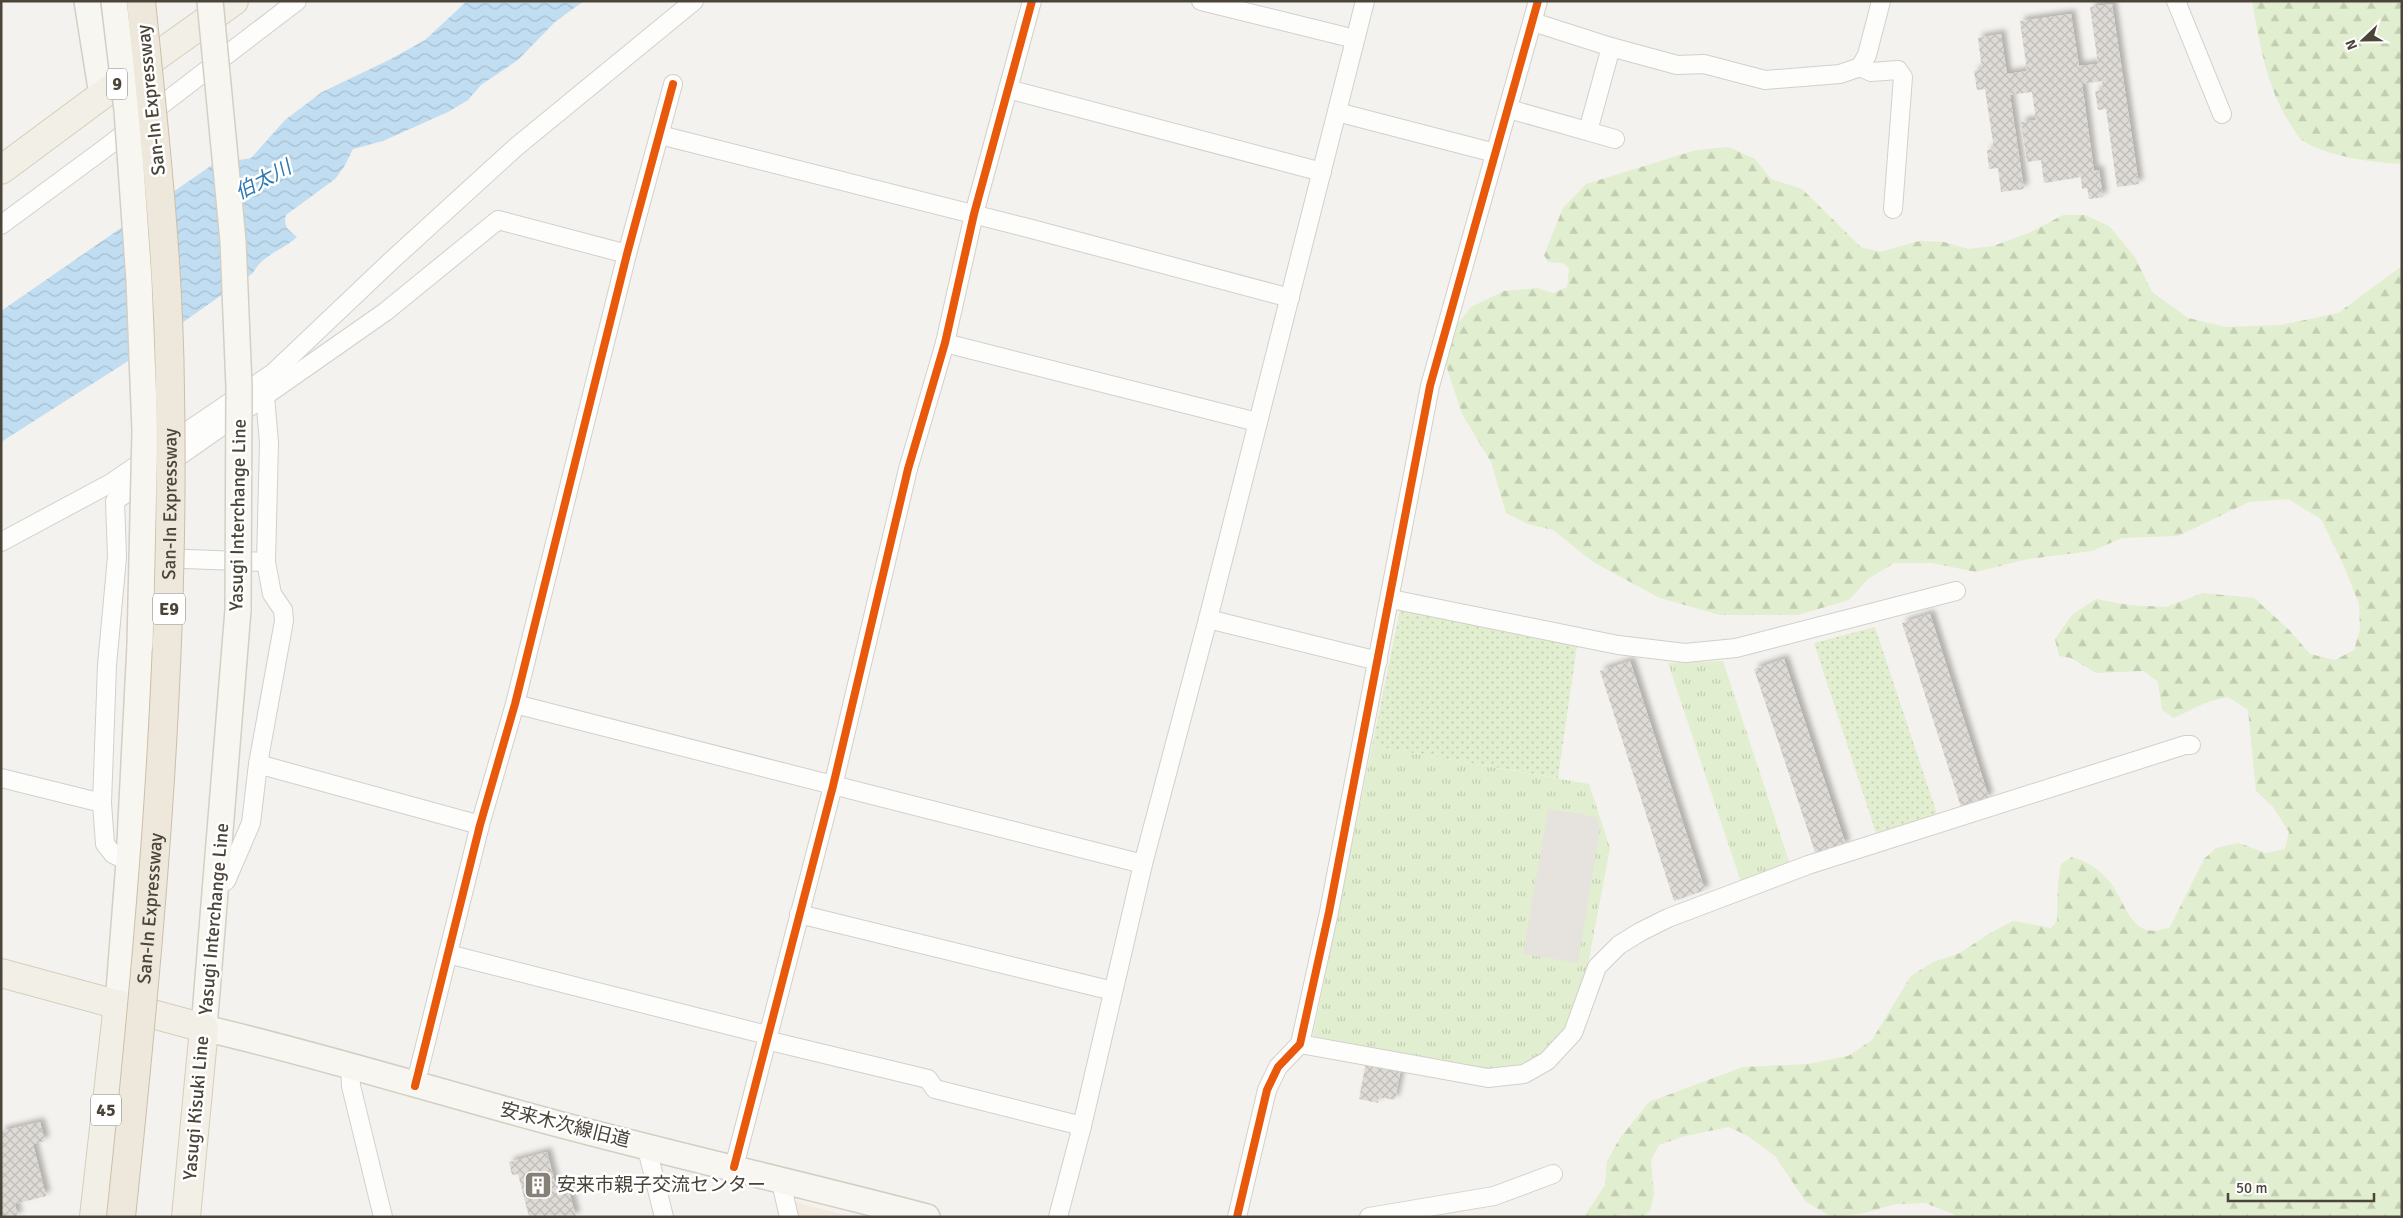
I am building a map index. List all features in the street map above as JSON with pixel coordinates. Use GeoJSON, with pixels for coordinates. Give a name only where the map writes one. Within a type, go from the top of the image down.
{"type":"FeatureCollection","features":[{"type":"Feature","properties":{"kind":"highway","name":"San-In Expressway"},"geometry":{"type":"LineString","coordinates":[[121,1217],[156,849],[169,600],[170,391],[167,288],[161,193],[141,1]]}},
{"type":"Feature","properties":{"kind":"highway","name":"San-In Expressway"},"geometry":{"type":"LineString","coordinates":[[132,1217],[167,849],[180,601],[181,388],[177,287],[171,191],[152,1]]}},
{"type":"Feature","properties":{"kind":"main road"},"geometry":{"type":"LineString","coordinates":[[86,1],[102,95]]}},
{"type":"Feature","properties":{"kind":"main road"},"geometry":{"type":"LineString","coordinates":[[114,1],[126,110],[139,280],[145,431],[140,645],[129,862],[118,1004]]}},
{"type":"Feature","properties":{"kind":"main road","name":"Yasugi Interchange Line"},"geometry":{"type":"LineString","coordinates":[[204,1028],[214,885],[224,802],[238,610],[239,387],[233,241],[210,1]]}},
{"type":"Feature","properties":{"kind":"main road","name":"9"},"geometry":{"type":"LineString","coordinates":[[1,170],[234,1]]}},
{"type":"Feature","properties":{"kind":"main road","name":"Yasugi Kisuki Line"},"geometry":{"type":"LineString","coordinates":[[1,973],[204,1028],[186,1217]]}},
{"type":"Feature","properties":{"kind":"main road","name":"45"},"geometry":{"type":"LineString","coordinates":[[94,1217],[118,1004]]}},
{"type":"Feature","properties":{"kind":"main road","name":"安来木次線旧道"},"geometry":{"type":"LineString","coordinates":[[204,1028],[350,1065],[415,1086],[927,1217]]}},
{"type":"Feature","properties":{"kind":"street"},"geometry":{"type":"LineString","coordinates":[[1,225],[298,1]]}},
{"type":"Feature","properties":{"kind":"street"},"geometry":{"type":"LineString","coordinates":[[115,501],[265,396],[277,378],[391,261],[516,147],[694,1]]}},
{"type":"Feature","properties":{"kind":"street"},"geometry":{"type":"LineString","coordinates":[[734,1167],[766,1037],[833,786],[908,469],[944,343],[974,214],[1032,1]]}},
{"type":"Feature","properties":{"kind":"street"},"geometry":{"type":"LineString","coordinates":[[1201,1],[1355,39]]}},
{"type":"Feature","properties":{"kind":"street"},"geometry":{"type":"LineString","coordinates":[[1058,1217],[1082,1126],[1143,864],[1208,619],[1365,1]]}},
{"type":"Feature","properties":{"kind":"street"},"geometry":{"type":"LineString","coordinates":[[1237,1217],[1267,1090],[1278,1067],[1300,1044],[1329,912],[1391,599],[1430,386],[1538,1]]}},
{"type":"Feature","properties":{"kind":"street"},"geometry":{"type":"LineString","coordinates":[[1532,22],[1676,65],[1704,64],[1764,80],[1840,74],[1860,66],[1867,55],[1881,1]]}},
{"type":"Feature","properties":{"kind":"street"},"geometry":{"type":"LineString","coordinates":[[2176,1],[2222,114]]}},
{"type":"Feature","properties":{"kind":"street"},"geometry":{"type":"LineString","coordinates":[[1588,131],[1611,47]]}},
{"type":"Feature","properties":{"kind":"street"},"geometry":{"type":"LineString","coordinates":[[1860,66],[1871,72],[1898,70],[1903,76],[1894,209]]}},
{"type":"Feature","properties":{"kind":"street"},"geometry":{"type":"LineString","coordinates":[[415,1086],[480,826],[515,704],[627,254],[673,84]]}},
{"type":"Feature","properties":{"kind":"street"},"geometry":{"type":"LineString","coordinates":[[1008,89],[1322,172]]}},
{"type":"Feature","properties":{"kind":"street"},"geometry":{"type":"LineString","coordinates":[[1509,109],[1616,139]]}},
{"type":"Feature","properties":{"kind":"street"},"geometry":{"type":"LineString","coordinates":[[1337,112],[1496,153]]}},
{"type":"Feature","properties":{"kind":"street"},"geometry":{"type":"LineString","coordinates":[[660,136],[974,214],[1290,298]]}},
{"type":"Feature","properties":{"kind":"street"},"geometry":{"type":"LineString","coordinates":[[1,542],[111,483],[385,312],[498,220],[627,254]]}},
{"type":"Feature","properties":{"kind":"street"},"geometry":{"type":"LineString","coordinates":[[944,343],[1257,422]]}},
{"type":"Feature","properties":{"kind":"street"},"geometry":{"type":"LineString","coordinates":[[214,885],[226,881],[251,823],[258,764],[284,621],[283,610],[272,594],[266,562],[269,443],[265,396]]}},
{"type":"Feature","properties":{"kind":"street"},"geometry":{"type":"LineString","coordinates":[[111,483],[115,501],[117,557],[108,665],[102,803],[105,844],[113,854],[129,862]]}},
{"type":"Feature","properties":{"kind":"street"},"geometry":{"type":"LineString","coordinates":[[117,557],[266,562]]}},
{"type":"Feature","properties":{"kind":"street"},"geometry":{"type":"LineString","coordinates":[[1391,599],[1618,645],[1660,651],[1704,653],[1736,648],[1956,591]]}},
{"type":"Feature","properties":{"kind":"street"},"geometry":{"type":"LineString","coordinates":[[1208,619],[1378,661]]}},
{"type":"Feature","properties":{"kind":"street"},"geometry":{"type":"LineString","coordinates":[[515,704],[1143,864]]}},
{"type":"Feature","properties":{"kind":"street"},"geometry":{"type":"LineString","coordinates":[[1300,1044],[1488,1078],[1524,1074],[1547,1061],[1573,1033],[1597,966],[1619,945],[1647,928],[1668,918],[1808,866],[2127,763],[2191,745]]}},
{"type":"Feature","properties":{"kind":"street"},"geometry":{"type":"LineString","coordinates":[[258,764],[480,826]]}},
{"type":"Feature","properties":{"kind":"street"},"geometry":{"type":"LineString","coordinates":[[1,778],[102,803]]}},
{"type":"Feature","properties":{"kind":"street"},"geometry":{"type":"LineString","coordinates":[[799,914],[1113,991]]}},
{"type":"Feature","properties":{"kind":"street"},"geometry":{"type":"LineString","coordinates":[[448,954],[928,1078],[934,1089],[1082,1126]]}},
{"type":"Feature","properties":{"kind":"street"},"geometry":{"type":"LineString","coordinates":[[350,1065],[351,1086],[383,1217]]}},
{"type":"Feature","properties":{"kind":"street"},"geometry":{"type":"LineString","coordinates":[[646,1146],[664,1217]]}},
{"type":"Feature","properties":{"kind":"street"},"geometry":{"type":"LineString","coordinates":[[1369,1217],[1459,1209],[1553,1174]]}},
{"type":"Feature","properties":{"kind":"street"},"geometry":{"type":"LineString","coordinates":[[780,1178],[789,1217]]}},
{"type":"Feature","properties":{"kind":"shaded area"},"geometry":{"type":"Polygon","coordinates":[[[1548,809],[1597,817],[1600,828],[1578,963],[1523,954],[1548,809]]]}},
{"type":"Feature","properties":{"kind":"shaded area"},"geometry":{"type":"Polygon","coordinates":[[[796,1202],[851,1217],[795,1217],[792,1203],[796,1202]]]}},
{"type":"Feature","properties":{"kind":"green space"},"geometry":{"type":"Polygon","coordinates":[[[2252,1],[2402,1],[2402,164],[2364,160],[2336,154],[2312,146],[2299,137],[2284,114],[2271,83],[2262,51],[2252,1]]]}},
{"type":"Feature","properties":{"kind":"green space"},"geometry":{"type":"Polygon","coordinates":[[[1729,147],[1755,159],[1771,179],[1802,189],[1861,247],[1880,252],[1919,241],[1944,242],[1968,249],[1993,246],[2029,233],[2063,215],[2085,215],[2109,226],[2135,257],[2152,292],[2188,318],[2226,327],[2281,325],[2338,313],[2402,266],[2402,1217],[1957,1217],[1954,1214],[1925,1203],[1896,1204],[1864,1213],[1832,1217],[1806,1202],[1775,1156],[1748,1136],[1729,1127],[1685,1136],[1659,1145],[1651,1160],[1654,1194],[1650,1211],[1642,1217],[1622,1214],[1619,1217],[1584,1217],[1605,1185],[1607,1161],[1620,1138],[1649,1102],[1743,1067],[1808,1064],[1848,1056],[1872,1040],[1911,976],[1933,962],[1960,953],[1990,933],[2013,921],[2051,928],[2057,921],[2058,883],[2061,864],[2072,857],[2089,864],[2105,876],[2113,886],[2133,921],[2140,927],[2148,930],[2158,930],[2170,927],[2204,859],[2216,848],[2239,843],[2266,853],[2285,849],[2289,832],[2273,807],[2256,791],[2248,710],[2228,697],[2207,702],[2174,718],[2162,710],[2158,682],[2144,671],[2096,673],[2071,658],[2059,656],[2055,639],[2072,615],[2096,599],[2129,605],[2166,607],[2203,593],[2254,598],[2289,630],[2310,654],[2335,660],[2354,650],[2360,629],[2359,604],[2344,566],[2321,519],[2288,499],[2249,502],[2178,536],[2122,538],[2092,551],[2028,559],[1976,572],[1932,563],[1894,563],[1868,579],[1849,600],[1798,615],[1720,615],[1660,598],[1593,562],[1553,530],[1528,524],[1506,513],[1491,462],[1462,414],[1444,359],[1448,336],[1471,307],[1504,291],[1537,288],[1553,293],[1567,287],[1569,268],[1562,263],[1548,262],[1544,255],[1563,208],[1586,184],[1696,150],[1729,147]]]}},
{"type":"Feature","properties":{"kind":"green space"},"geometry":{"type":"Polygon","coordinates":[[[1400,610],[1577,646],[1558,778],[1372,746],[1400,610]]]}},
{"type":"Feature","properties":{"kind":"green space"},"geometry":{"type":"Polygon","coordinates":[[[1875,627],[1937,814],[1876,833],[1814,643],[1875,627]]]}},
{"type":"Feature","properties":{"kind":"green space"},"geometry":{"type":"Polygon","coordinates":[[[1723,661],[1790,864],[1741,882],[1668,663],[1723,661]]]}},
{"type":"Feature","properties":{"kind":"green space"},"geometry":{"type":"Polygon","coordinates":[[[1372,746],[1589,784],[1610,848],[1580,1006],[1559,1043],[1543,1060],[1530,1066],[1514,1069],[1483,1069],[1313,1036],[1372,746]]]}},
{"type":"Feature","properties":{"kind":"water","name":"伯太川"},"geometry":{"type":"Polygon","coordinates":[[[467,1],[584,1],[556,21],[518,60],[481,85],[468,100],[448,112],[383,141],[353,149],[344,167],[335,179],[286,215],[285,222],[287,228],[297,237],[291,242],[262,261],[253,273],[125,363],[1,442],[1,311],[212,165],[251,158],[285,120],[322,92],[389,60],[425,40],[467,1]]]}},
{"type":"Feature","properties":{"kind":"building"},"geometry":{"type":"Polygon","coordinates":[[[2112,4],[2139,184],[2117,187],[2106,109],[2098,110],[2095,91],[2103,90],[2102,81],[2082,84],[2094,171],[2099,170],[2103,197],[2089,199],[2087,188],[2082,189],[2081,177],[2044,183],[2041,160],[2027,162],[2021,122],[2036,120],[2032,92],[2010,95],[2024,189],[2001,192],[1998,168],[1989,169],[1987,150],[1994,149],[1985,89],[1977,90],[1974,71],[1982,69],[1978,38],[2001,34],[2007,74],[2027,71],[2020,21],[2071,14],[2079,66],[2098,64],[2090,7],[2112,4]]]}},
{"type":"Feature","properties":{"kind":"building"},"geometry":{"type":"Polygon","coordinates":[[[1930,614],[1989,798],[1961,807],[1902,623],[1930,614]]]}},
{"type":"Feature","properties":{"kind":"building"},"geometry":{"type":"Polygon","coordinates":[[[1784,659],[1846,845],[1816,855],[1754,669],[1784,659]]]}},
{"type":"Feature","properties":{"kind":"building"},"geometry":{"type":"Polygon","coordinates":[[[1630,661],[1705,890],[1674,901],[1600,671],[1630,661]]]}},
{"type":"Feature","properties":{"kind":"building"},"geometry":{"type":"Polygon","coordinates":[[[1366,1062],[1401,1069],[1395,1100],[1379,1097],[1378,1103],[1359,1099],[1366,1062]]]}},
{"type":"Feature","properties":{"kind":"building"},"geometry":{"type":"Polygon","coordinates":[[[40,1122],[45,1141],[33,1144],[46,1196],[15,1204],[18,1217],[1,1217],[1,1131],[40,1122]]]}},
{"type":"Feature","properties":{"kind":"building","name":"安来市親子交流センター"},"geometry":{"type":"Polygon","coordinates":[[[547,1152],[556,1187],[567,1184],[576,1217],[529,1217],[518,1174],[512,1175],[509,1162],[547,1152]]]}},
{"type":"Feature","properties":{"kind":"cycle path"},"geometry":{"type":"LineString","coordinates":[[734,1167],[833,786],[908,469],[945,343],[974,214],[1032,1]]}},
{"type":"Feature","properties":{"kind":"cycle path"},"geometry":{"type":"LineString","coordinates":[[1237,1217],[1267,1090],[1278,1067],[1300,1044],[1329,912],[1430,386],[1538,1]]}},
{"type":"Feature","properties":{"kind":"cycle path"},"geometry":{"type":"LineString","coordinates":[[415,1086],[480,825],[515,704],[627,254],[673,84]]}},
{"type":"Feature","properties":{"kind":"place","name":"安来市親子交流センター"},"geometry":{"type":"Point","coordinates":[538,1185]}}]}
